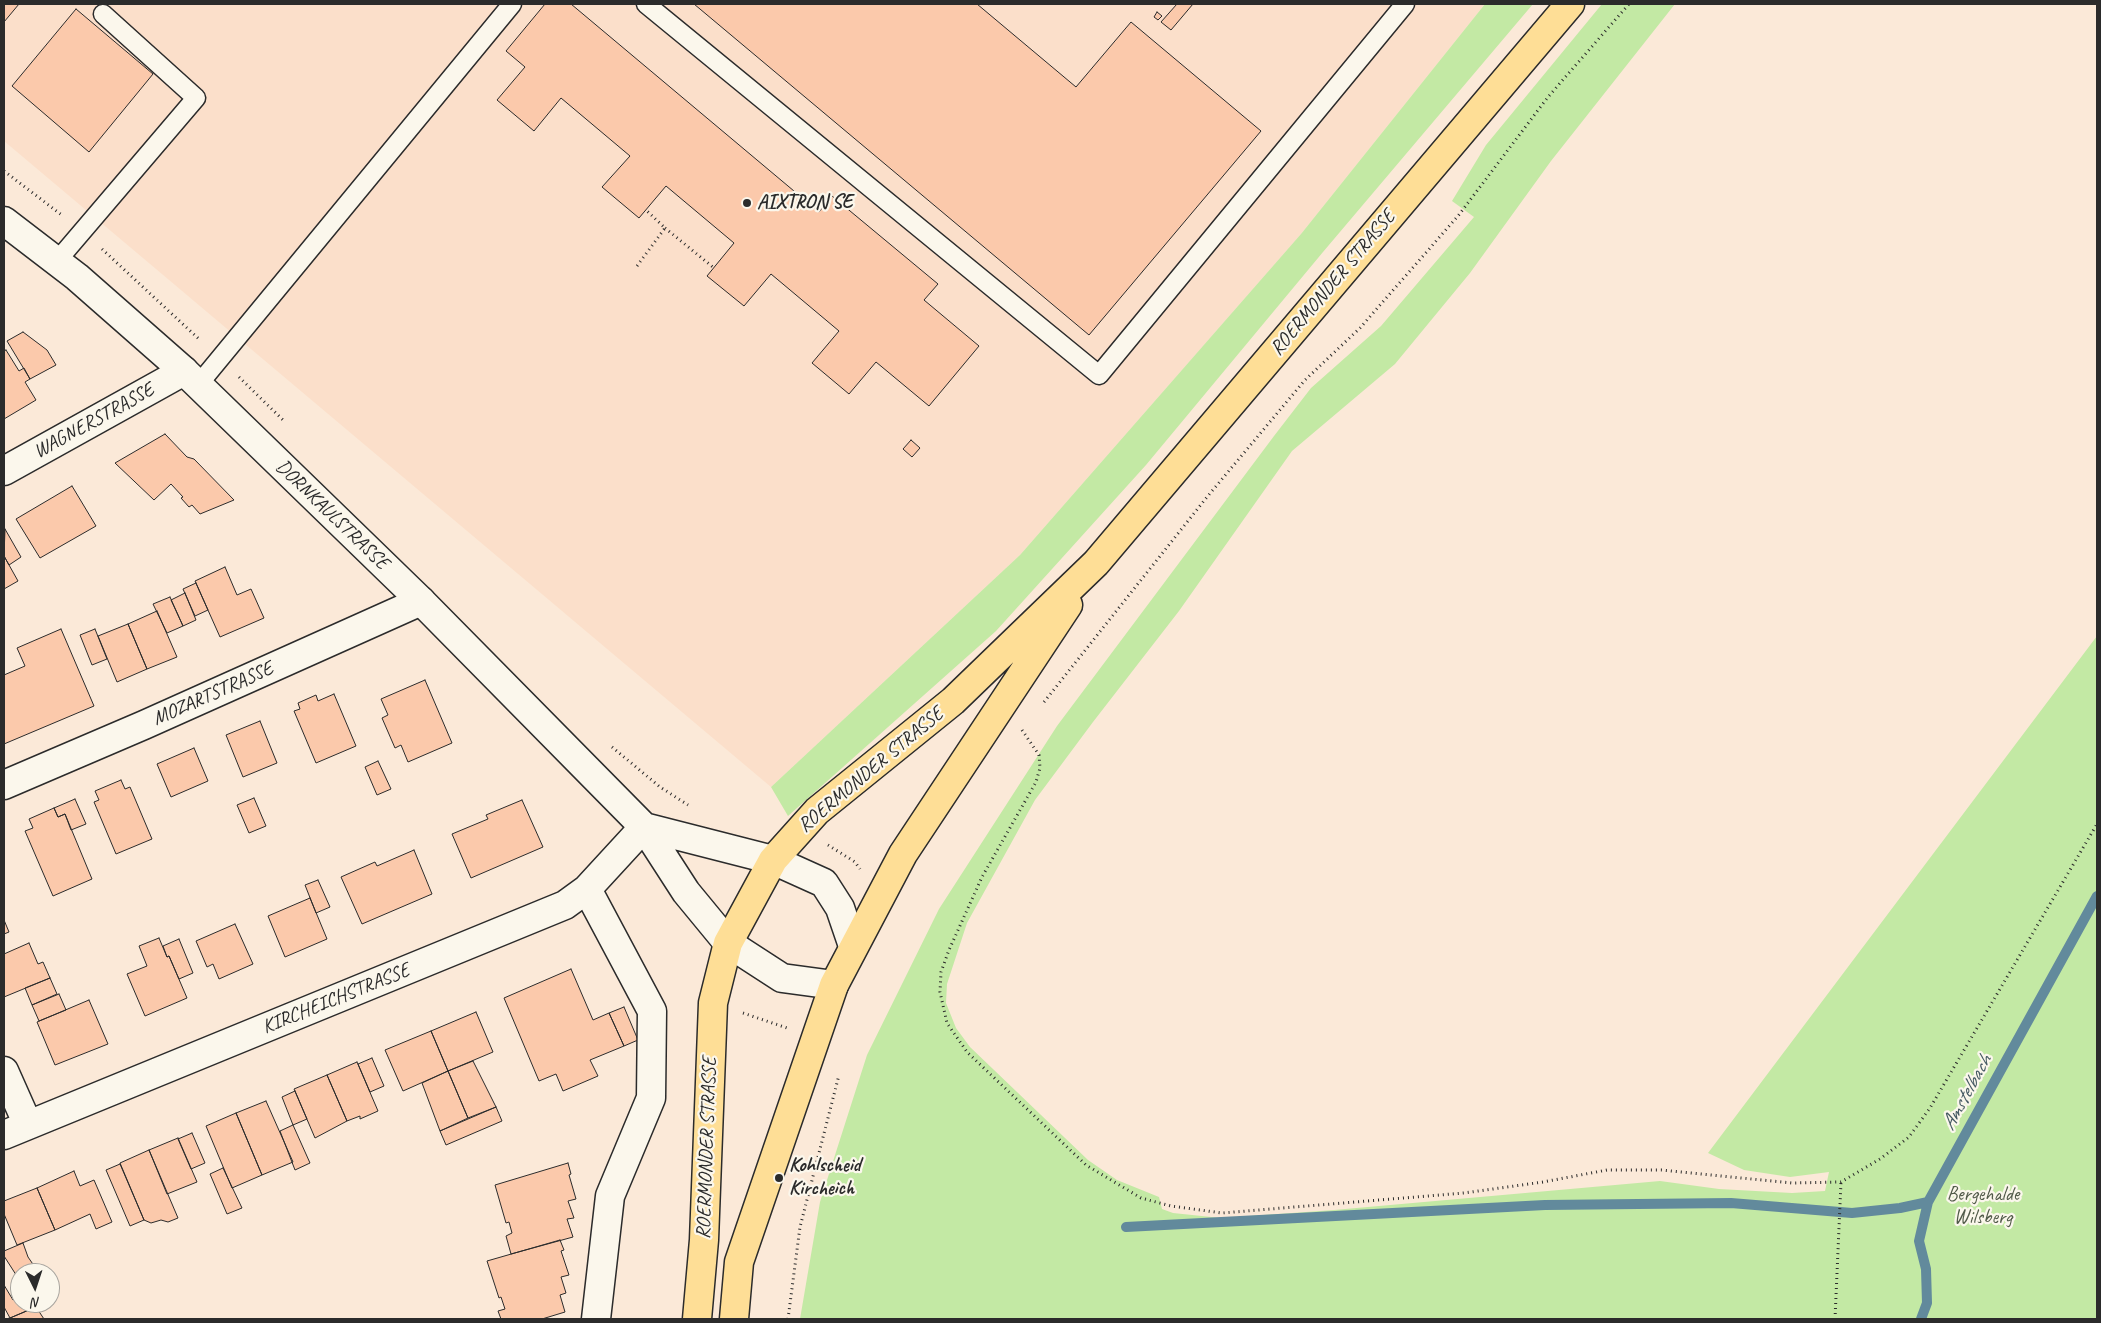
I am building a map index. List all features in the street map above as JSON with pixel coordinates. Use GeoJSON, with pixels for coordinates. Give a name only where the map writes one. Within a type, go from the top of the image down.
{"type":"FeatureCollection","features":[{"type":"Feature","properties":{"kind":"main road","name":"ROERMONDER STRASSE"},"geometry":{"type":"LineString","coordinates":[[697,1319],[704,1240],[713,1003],[728,942],[773,860],[818,811],[952,701],[1096,562],[1570,4]]}},
{"type":"Feature","properties":{"kind":"main road","name":"ROERMONDER STRASSE"},"geometry":{"type":"LineString","coordinates":[[734,1319],[739,1262],[834,986],[853,946],[904,854],[1096,562]]}},
{"type":"Feature","properties":{"kind":"street","name":"DORNKAULSTRASSE"},"geometry":{"type":"LineString","coordinates":[[4,221],[57,261],[191,378],[421,601],[644,828],[686,892],[728,942],[782,978],[834,986]]}},
{"type":"Feature","properties":{"kind":"street","name":"WAGNERSTRASSE"},"geometry":{"type":"LineString","coordinates":[[4,471],[191,378]]}},
{"type":"Feature","properties":{"kind":"street","name":"MOZARTSTRASSE"},"geometry":{"type":"LineString","coordinates":[[4,785],[153,721],[421,601]]}},
{"type":"Feature","properties":{"kind":"street"},"geometry":{"type":"LineString","coordinates":[[644,828],[773,860],[824,883],[840,908],[853,946]]}},
{"type":"Feature","properties":{"kind":"street","name":"KIRCHEICHSTRASSE"},"geometry":{"type":"LineString","coordinates":[[16,1130],[565,905],[587,889],[644,828]]}},
{"type":"Feature","properties":{"kind":"street"},"geometry":{"type":"LineString","coordinates":[[587,889],[652,1011],[651,1098],[610,1196],[596,1319]]}},
{"type":"Feature","properties":{"kind":"street"},"geometry":{"type":"LineString","coordinates":[[4,1071],[16,1130]]}},
{"type":"Feature","properties":{"kind":"lane"},"geometry":{"type":"LineString","coordinates":[[191,378],[512,4]]}},
{"type":"Feature","properties":{"kind":"lane"},"geometry":{"type":"LineString","coordinates":[[646,4],[1099,375],[1405,4]]}},
{"type":"Feature","properties":{"kind":"lane"},"geometry":{"type":"LineString","coordinates":[[57,261],[81,230],[196,98],[103,14]]}},
{"type":"Feature","properties":{"kind":"path"},"geometry":{"type":"LineString","coordinates":[[1041,707],[1207,497],[1305,380],[1360,328],[1458,216],[1548,97],[1629,4]]}},
{"type":"Feature","properties":{"kind":"path"},"geometry":{"type":"LineString","coordinates":[[646,210],[714,268]]}},
{"type":"Feature","properties":{"kind":"path"},"geometry":{"type":"LineString","coordinates":[[636,266],[665,228]]}},
{"type":"Feature","properties":{"kind":"path"},"geometry":{"type":"LineString","coordinates":[[1028,722],[1022,730],[1039,755],[1040,768],[1036,782],[982,877],[961,921],[942,972],[940,992],[947,1023],[967,1052],[1086,1165],[1141,1198],[1171,1206],[1222,1213],[1464,1193],[1543,1182],[1607,1170],[1661,1170],[1792,1184],[1841,1182],[1880,1159],[1909,1137],[1930,1108],[2097,824]]}},
{"type":"Feature","properties":{"kind":"path"},"geometry":{"type":"LineString","coordinates":[[713,1003],[816,1038]]}},
{"type":"Feature","properties":{"kind":"path"},"geometry":{"type":"LineString","coordinates":[[788,1319],[800,1227],[840,1069]]}},
{"type":"Feature","properties":{"kind":"path"},"geometry":{"type":"LineString","coordinates":[[1835,1319],[1841,1182]]}},
{"type":"Feature","properties":{"kind":"shaded area"},"geometry":{"type":"Polygon","coordinates":[[[4,4],[1485,4],[1301,234],[1020,555],[771,787],[4,141],[4,4]]]}},
{"type":"Feature","properties":{"kind":"green space"},"geometry":{"type":"Polygon","coordinates":[[[1485,4],[1533,4],[1146,465],[996,631],[788,816],[771,787],[1020,555],[1301,234],[1485,4]]]}},
{"type":"Feature","properties":{"kind":"green space","name":"Bergehalde Wilsberg"},"geometry":{"type":"Polygon","coordinates":[[[1602,4],[1675,4],[1551,161],[1470,273],[1395,364],[1292,451],[1179,611],[1035,800],[967,923],[947,984],[946,1003],[956,1028],[970,1047],[1088,1160],[1117,1180],[1159,1197],[1162,1209],[1173,1213],[1221,1218],[1334,1210],[1660,1181],[1719,1189],[1792,1193],[1825,1191],[1829,1172],[1790,1177],[1744,1170],[1708,1153],[2097,636],[2097,1319],[800,1319],[820,1202],[867,1055],[939,909],[1057,726],[1311,388],[1381,326],[1474,217],[1452,201],[1486,145],[1602,4]]]}},
{"type":"Feature","properties":{"kind":"building"},"geometry":{"type":"Polygon","coordinates":[[[4,4],[19,4],[4,22],[4,4]]]}},
{"type":"Feature","properties":{"kind":"building","name":"AIXTRON SE"},"geometry":{"type":"Polygon","coordinates":[[[545,4],[571,4],[819,212],[832,196],[938,284],[924,300],[979,346],[929,406],[876,362],[849,394],[812,363],[839,331],[771,274],[744,306],[707,276],[734,243],[666,186],[639,218],[602,187],[630,156],[561,98],[534,131],[497,100],[525,67],[506,51],[545,4]]]}},
{"type":"Feature","properties":{"kind":"building"},"geometry":{"type":"Polygon","coordinates":[[[694,4],[977,4],[1076,87],[1131,22],[1261,131],[1089,335],[694,4]]]}},
{"type":"Feature","properties":{"kind":"building"},"geometry":{"type":"Polygon","coordinates":[[[1177,4],[1193,4],[1171,30],[1161,22],[1177,4]]]}},
{"type":"Feature","properties":{"kind":"building"},"geometry":{"type":"Polygon","coordinates":[[[76,9],[153,74],[89,152],[12,86],[76,9]]]}},
{"type":"Feature","properties":{"kind":"building"},"geometry":{"type":"Polygon","coordinates":[[[1157,12],[1162,16],[1158,20],[1154,17],[1157,12]]]}},
{"type":"Feature","properties":{"kind":"building"},"geometry":{"type":"Polygon","coordinates":[[[23,332],[47,350],[56,365],[30,379],[7,341],[23,332]]]}},
{"type":"Feature","properties":{"kind":"building"},"geometry":{"type":"Polygon","coordinates":[[[6,350],[19,371],[24,368],[30,379],[25,382],[36,400],[4,419],[4,351],[6,350]]]}},
{"type":"Feature","properties":{"kind":"building"},"geometry":{"type":"Polygon","coordinates":[[[165,434],[187,457],[194,459],[234,500],[200,514],[192,505],[189,507],[171,484],[154,500],[115,463],[165,434]]]}},
{"type":"Feature","properties":{"kind":"building"},"geometry":{"type":"Polygon","coordinates":[[[911,440],[920,448],[912,457],[903,449],[911,440]]]}},
{"type":"Feature","properties":{"kind":"building"},"geometry":{"type":"Polygon","coordinates":[[[72,486],[96,526],[40,558],[16,519],[72,486]]]}},
{"type":"Feature","properties":{"kind":"building"},"geometry":{"type":"Polygon","coordinates":[[[5,529],[21,557],[9,565],[4,556],[5,529]]]}},
{"type":"Feature","properties":{"kind":"building"},"geometry":{"type":"Polygon","coordinates":[[[4,556],[18,581],[4,589],[4,556]]]}},
{"type":"Feature","properties":{"kind":"building"},"geometry":{"type":"Polygon","coordinates":[[[225,567],[237,595],[251,589],[264,618],[220,637],[195,581],[225,567]]]}},
{"type":"Feature","properties":{"kind":"building"},"geometry":{"type":"Polygon","coordinates":[[[196,583],[208,610],[195,616],[183,589],[196,583]]]}},
{"type":"Feature","properties":{"kind":"building"},"geometry":{"type":"Polygon","coordinates":[[[185,593],[196,620],[183,626],[171,600],[185,593]]]}},
{"type":"Feature","properties":{"kind":"building"},"geometry":{"type":"Polygon","coordinates":[[[170,597],[183,626],[167,633],[153,604],[170,597]]]}},
{"type":"Feature","properties":{"kind":"building"},"geometry":{"type":"Polygon","coordinates":[[[157,611],[177,657],[147,669],[128,624],[157,611]]]}},
{"type":"Feature","properties":{"kind":"building"},"geometry":{"type":"Polygon","coordinates":[[[128,624],[147,669],[117,682],[98,636],[128,624]]]}},
{"type":"Feature","properties":{"kind":"building"},"geometry":{"type":"Polygon","coordinates":[[[61,629],[94,706],[4,744],[4,675],[25,666],[17,648],[61,629]]]}},
{"type":"Feature","properties":{"kind":"building"},"geometry":{"type":"Polygon","coordinates":[[[95,629],[107,659],[92,665],[80,635],[95,629]]]}},
{"type":"Feature","properties":{"kind":"building"},"geometry":{"type":"Polygon","coordinates":[[[425,680],[452,743],[408,762],[401,745],[395,748],[382,718],[388,715],[381,699],[425,680]]]}},
{"type":"Feature","properties":{"kind":"building"},"geometry":{"type":"Polygon","coordinates":[[[334,694],[356,746],[316,763],[294,711],[300,709],[298,703],[316,695],[318,701],[334,694]]]}},
{"type":"Feature","properties":{"kind":"building"},"geometry":{"type":"Polygon","coordinates":[[[260,721],[277,763],[243,777],[226,735],[260,721]]]}},
{"type":"Feature","properties":{"kind":"building"},"geometry":{"type":"Polygon","coordinates":[[[194,748],[208,781],[171,797],[157,764],[194,748]]]}},
{"type":"Feature","properties":{"kind":"building"},"geometry":{"type":"Polygon","coordinates":[[[378,761],[391,789],[377,795],[365,767],[378,761]]]}},
{"type":"Feature","properties":{"kind":"building"},"geometry":{"type":"Polygon","coordinates":[[[121,780],[125,789],[130,787],[152,839],[116,854],[94,802],[99,800],[95,791],[121,780]]]}},
{"type":"Feature","properties":{"kind":"building"},"geometry":{"type":"Polygon","coordinates":[[[254,798],[266,826],[249,833],[237,805],[254,798]]]}},
{"type":"Feature","properties":{"kind":"building"},"geometry":{"type":"Polygon","coordinates":[[[75,799],[86,824],[71,830],[65,814],[58,817],[54,808],[75,799]]]}},
{"type":"Feature","properties":{"kind":"building"},"geometry":{"type":"Polygon","coordinates":[[[522,800],[543,847],[471,878],[452,834],[488,819],[486,815],[522,800]]]}},
{"type":"Feature","properties":{"kind":"building"},"geometry":{"type":"Polygon","coordinates":[[[54,808],[58,817],[65,814],[92,879],[53,896],[25,831],[33,828],[29,819],[54,808]]]}},
{"type":"Feature","properties":{"kind":"building"},"geometry":{"type":"Polygon","coordinates":[[[414,850],[432,894],[362,924],[341,877],[375,862],[377,866],[414,850]]]}},
{"type":"Feature","properties":{"kind":"building"},"geometry":{"type":"Polygon","coordinates":[[[318,880],[330,907],[316,913],[305,885],[318,880]]]}},
{"type":"Feature","properties":{"kind":"building"},"geometry":{"type":"Polygon","coordinates":[[[310,898],[327,939],[285,957],[268,916],[310,898]]]}},
{"type":"Feature","properties":{"kind":"building"},"geometry":{"type":"Polygon","coordinates":[[[4,920],[9,932],[4,934],[4,920]]]}},
{"type":"Feature","properties":{"kind":"building"},"geometry":{"type":"Polygon","coordinates":[[[235,924],[253,964],[219,979],[213,964],[207,967],[196,941],[235,924]]]}},
{"type":"Feature","properties":{"kind":"building"},"geometry":{"type":"Polygon","coordinates":[[[159,938],[187,998],[145,1016],[127,974],[147,966],[139,946],[159,938]]]}},
{"type":"Feature","properties":{"kind":"building"},"geometry":{"type":"Polygon","coordinates":[[[179,939],[193,973],[179,979],[163,946],[179,939]]]}},
{"type":"Feature","properties":{"kind":"building"},"geometry":{"type":"Polygon","coordinates":[[[29,943],[38,964],[43,962],[50,978],[4,997],[4,954],[29,943]]]}},
{"type":"Feature","properties":{"kind":"building"},"geometry":{"type":"Polygon","coordinates":[[[571,969],[593,1020],[609,1013],[624,1046],[590,1060],[598,1076],[563,1091],[556,1074],[539,1081],[504,998],[571,969]]]}},
{"type":"Feature","properties":{"kind":"building"},"geometry":{"type":"Polygon","coordinates":[[[50,978],[57,994],[32,1005],[25,988],[50,978]]]}},
{"type":"Feature","properties":{"kind":"building"},"geometry":{"type":"Polygon","coordinates":[[[59,994],[66,1010],[39,1021],[32,1005],[59,994]]]}},
{"type":"Feature","properties":{"kind":"building"},"geometry":{"type":"Polygon","coordinates":[[[89,1000],[108,1044],[55,1065],[37,1022],[89,1000]]]}},
{"type":"Feature","properties":{"kind":"building"},"geometry":{"type":"Polygon","coordinates":[[[624,1007],[638,1040],[624,1046],[609,1013],[624,1007]]]}},
{"type":"Feature","properties":{"kind":"building"},"geometry":{"type":"Polygon","coordinates":[[[476,1012],[493,1052],[448,1071],[431,1031],[476,1012]]]}},
{"type":"Feature","properties":{"kind":"building"},"geometry":{"type":"Polygon","coordinates":[[[431,1031],[448,1071],[403,1091],[385,1050],[431,1031]]]}},
{"type":"Feature","properties":{"kind":"building"},"geometry":{"type":"Polygon","coordinates":[[[372,1058],[384,1086],[370,1092],[358,1064],[372,1058]]]}},
{"type":"Feature","properties":{"kind":"building"},"geometry":{"type":"Polygon","coordinates":[[[473,1061],[496,1107],[468,1118],[448,1071],[473,1061]]]}},
{"type":"Feature","properties":{"kind":"building"},"geometry":{"type":"Polygon","coordinates":[[[357,1062],[378,1111],[360,1119],[360,1116],[347,1121],[327,1075],[357,1062]]]}},
{"type":"Feature","properties":{"kind":"building"},"geometry":{"type":"Polygon","coordinates":[[[448,1071],[468,1118],[440,1131],[422,1083],[448,1071]]]}},
{"type":"Feature","properties":{"kind":"building"},"geometry":{"type":"Polygon","coordinates":[[[327,1075],[347,1121],[315,1138],[294,1089],[327,1075]]]}},
{"type":"Feature","properties":{"kind":"building"},"geometry":{"type":"Polygon","coordinates":[[[295,1091],[307,1119],[293,1125],[282,1097],[295,1091]]]}},
{"type":"Feature","properties":{"kind":"building"},"geometry":{"type":"Polygon","coordinates":[[[266,1101],[293,1162],[262,1175],[236,1113],[266,1101]]]}},
{"type":"Feature","properties":{"kind":"building"},"geometry":{"type":"Polygon","coordinates":[[[496,1107],[502,1121],[446,1145],[440,1131],[496,1107]]]}},
{"type":"Feature","properties":{"kind":"building"},"geometry":{"type":"Polygon","coordinates":[[[236,1113],[262,1175],[232,1188],[206,1126],[236,1113]]]}},
{"type":"Feature","properties":{"kind":"building"},"geometry":{"type":"Polygon","coordinates":[[[293,1125],[310,1163],[295,1170],[280,1131],[293,1125]]]}},
{"type":"Feature","properties":{"kind":"building"},"geometry":{"type":"Polygon","coordinates":[[[192,1133],[205,1163],[191,1169],[178,1139],[192,1133]]]}},
{"type":"Feature","properties":{"kind":"building"},"geometry":{"type":"Polygon","coordinates":[[[178,1138],[197,1182],[167,1194],[149,1150],[178,1138]]]}},
{"type":"Feature","properties":{"kind":"building"},"geometry":{"type":"Polygon","coordinates":[[[149,1150],[178,1218],[168,1222],[161,1220],[151,1223],[144,1220],[120,1163],[149,1150]]]}},
{"type":"Feature","properties":{"kind":"building"},"geometry":{"type":"Polygon","coordinates":[[[568,1163],[571,1174],[569,1175],[576,1199],[568,1201],[574,1218],[567,1219],[573,1237],[511,1254],[506,1236],[512,1233],[509,1222],[506,1223],[495,1185],[568,1163]]]}},
{"type":"Feature","properties":{"kind":"building"},"geometry":{"type":"Polygon","coordinates":[[[120,1164],[144,1220],[130,1226],[106,1170],[120,1164]]]}},
{"type":"Feature","properties":{"kind":"building"},"geometry":{"type":"Polygon","coordinates":[[[223,1168],[242,1208],[227,1214],[210,1174],[223,1168]]]}},
{"type":"Feature","properties":{"kind":"building"},"geometry":{"type":"Polygon","coordinates":[[[74,1171],[80,1186],[94,1180],[112,1222],[96,1229],[90,1214],[55,1230],[37,1188],[74,1171]]]}},
{"type":"Feature","properties":{"kind":"building"},"geometry":{"type":"Polygon","coordinates":[[[37,1188],[55,1230],[17,1245],[4,1214],[4,1201],[37,1188]]]}},
{"type":"Feature","properties":{"kind":"building"},"geometry":{"type":"Polygon","coordinates":[[[560,1240],[564,1250],[561,1251],[569,1275],[561,1277],[566,1293],[560,1295],[565,1312],[542,1319],[501,1319],[498,1311],[505,1309],[501,1297],[499,1298],[487,1261],[560,1240]]]}},
{"type":"Feature","properties":{"kind":"building"},"geometry":{"type":"Polygon","coordinates":[[[23,1243],[32,1263],[10,1263],[10,1265],[4,1256],[4,1251],[23,1243]]]}},
{"type":"Feature","properties":{"kind":"building"},"geometry":{"type":"Polygon","coordinates":[[[4,1285],[10,1295],[10,1313],[22,1313],[10,1318],[4,1307],[4,1285]]]}},
{"type":"Feature","properties":{"kind":"building"},"geometry":{"type":"Polygon","coordinates":[[[22,1313],[40,1313],[44,1319],[5,1319],[22,1313]]]}},
{"type":"Feature","properties":{"kind":"waterway","name":"Amstelbach"},"geometry":{"type":"LineString","coordinates":[[1921,1319],[1927,1303],[1926,1269],[1919,1241],[1928,1202],[2097,896]]}},
{"type":"Feature","properties":{"kind":"waterway"},"geometry":{"type":"LineString","coordinates":[[1126,1227],[1545,1205],[1731,1203],[1852,1213],[1900,1208],[1928,1202]]}},
{"type":"Feature","properties":{"kind":"place","name":"AIXTRON SE"},"geometry":{"type":"Point","coordinates":[747,203]}},
{"type":"Feature","properties":{"kind":"place","name":"Kohlscheid Kircheich"},"geometry":{"type":"Point","coordinates":[779,1178]}}]}
